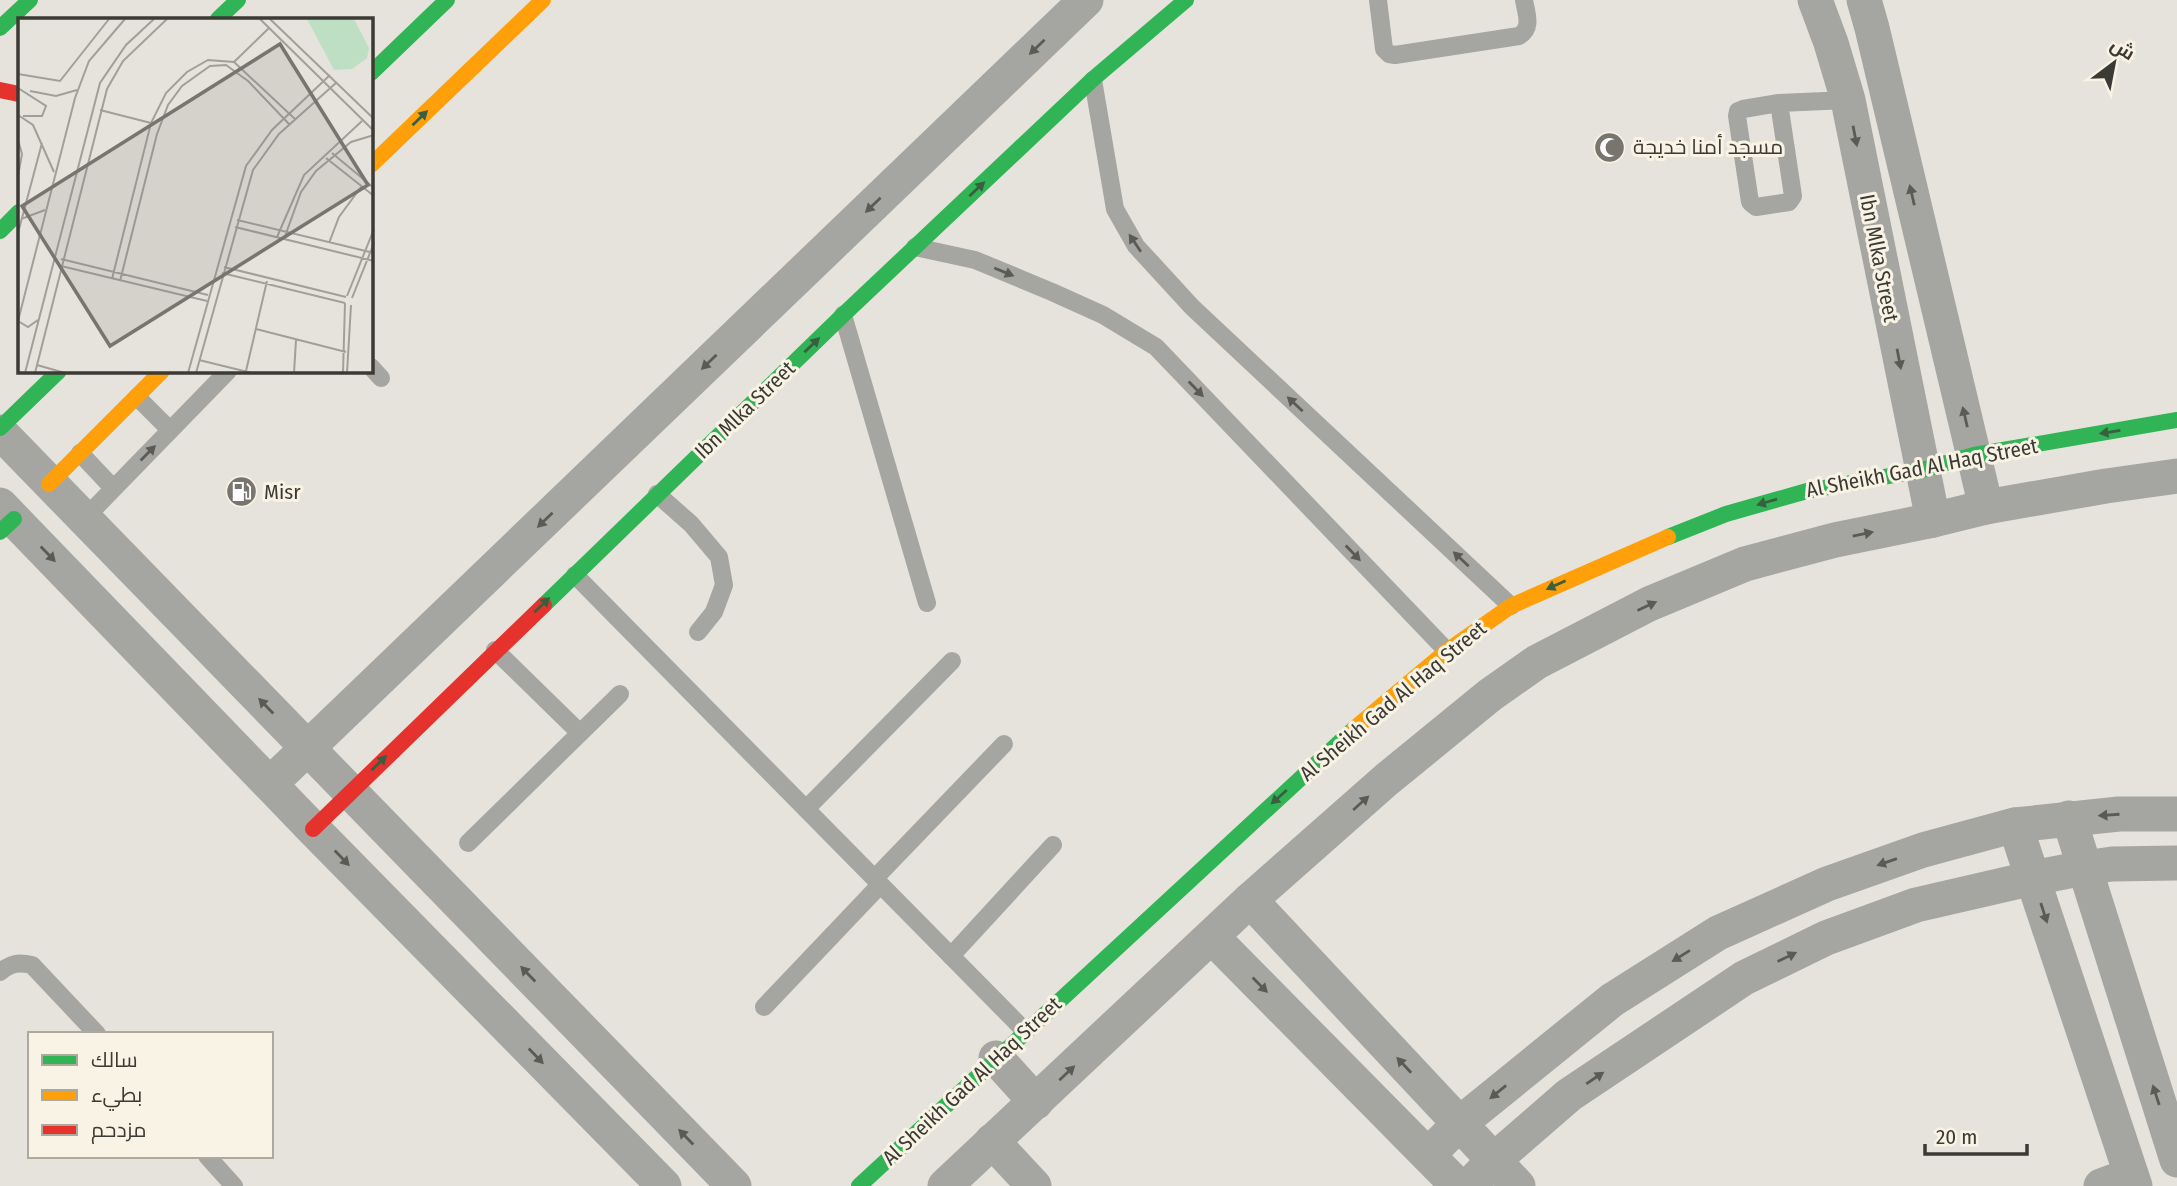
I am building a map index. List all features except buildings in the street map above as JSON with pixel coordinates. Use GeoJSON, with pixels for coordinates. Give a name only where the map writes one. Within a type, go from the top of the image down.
{"type":"FeatureCollection","features":[{"type":"Feature","properties":{"kind":"street"},"geometry":{"type":"LineString","coordinates":[[0,28],[30,0]]}},
{"type":"Feature","properties":{"kind":"street"},"geometry":{"type":"LineString","coordinates":[[219,18],[238,0]]}},
{"type":"Feature","properties":{"kind":"street"},"geometry":{"type":"LineString","coordinates":[[373,70],[447,0]]}},
{"type":"Feature","properties":{"kind":"street"},"geometry":{"type":"LineString","coordinates":[[373,163],[543,0]]}},
{"type":"Feature","properties":{"kind":"street"},"geometry":{"type":"LineString","coordinates":[[270,784],[1086,0]]}},
{"type":"Feature","properties":{"kind":"street","name":"Ibn Mlka Street"},"geometry":{"type":"LineString","coordinates":[[313,828],[843,315],[1093,79],[1186,0]]}},
{"type":"Feature","properties":{"kind":"street","name":"Ibn Mlka Street"},"geometry":{"type":"LineString","coordinates":[[1815,0],[1831,43],[1847,100],[1933,520]]}},
{"type":"Feature","properties":{"kind":"street"},"geometry":{"type":"LineString","coordinates":[[1831,43],[1868,14]]}},
{"type":"Feature","properties":{"kind":"street","name":"Ibn Mlka Street"},"geometry":{"type":"LineString","coordinates":[[1868,14],[1986,507]]}},
{"type":"Feature","properties":{"kind":"street"},"geometry":{"type":"LineString","coordinates":[[0,90],[18,94]]}},
{"type":"Feature","properties":{"kind":"street"},"geometry":{"type":"LineString","coordinates":[[0,231],[18,213]]}},
{"type":"Feature","properties":{"kind":"street"},"geometry":{"type":"LineString","coordinates":[[58,373],[0,430],[49,484],[734,1186]]}},
{"type":"Feature","properties":{"kind":"street"},"geometry":{"type":"LineString","coordinates":[[160,373],[49,484],[5,519],[270,784],[664,1186]]}},
{"type":"Feature","properties":{"kind":"street","name":"Al Sheikh Gad Al Haq Street"},"geometry":{"type":"LineString","coordinates":[[859,1186],[1344,738],[1447,651],[1511,606],[1622,556],[1726,514],[1807,491],[1922,470],[1974,455],[2177,420]]}},
{"type":"Feature","properties":{"kind":"street"},"geometry":{"type":"LineString","coordinates":[[960,1181],[992,1141],[1251,901],[1386,780],[1490,695],[1537,662],[1649,604],[1745,564],[1835,540],[1986,507],[2177,476]]}},
{"type":"Feature","properties":{"kind":"street"},"geometry":{"type":"LineString","coordinates":[[1428,1155],[1459,1124],[1612,1000],[1718,933],[1827,884],[1923,850],[2015,825],[2119,814],[2177,814]]}},
{"type":"Feature","properties":{"kind":"street"},"geometry":{"type":"LineString","coordinates":[[2069,818],[2177,1160]]}},
{"type":"Feature","properties":{"kind":"street"},"geometry":{"type":"LineString","coordinates":[[2015,825],[2123,1182]]}},
{"type":"Feature","properties":{"kind":"street"},"geometry":{"type":"LineString","coordinates":[[1469,1186],[1493,1161],[1569,1095],[1744,978],[1826,938],[1916,905],[2032,878],[2112,864],[2177,863]]}},
{"type":"Feature","properties":{"kind":"street"},"geometry":{"type":"LineString","coordinates":[[1251,901],[1518,1186]]}},
{"type":"Feature","properties":{"kind":"street"},"geometry":{"type":"LineString","coordinates":[[1212,937],[1458,1186]]}},
{"type":"Feature","properties":{"kind":"street"},"geometry":{"type":"LineString","coordinates":[[996,1058],[1036,1102]]}},
{"type":"Feature","properties":{"kind":"street"},"geometry":{"type":"LineString","coordinates":[[992,1141],[1034,1186]]}},
{"type":"Feature","properties":{"kind":"lane"},"geometry":{"type":"LineString","coordinates":[[1378,0],[1384,49],[1395,55],[1519,36],[1525,32],[1528,25],[1524,0]]}},
{"type":"Feature","properties":{"kind":"lane"},"geometry":{"type":"LineString","coordinates":[[1093,79],[1115,209],[1136,246],[1192,307],[1511,606]]}},
{"type":"Feature","properties":{"kind":"lane"},"geometry":{"type":"LineString","coordinates":[[1779,103],[1793,196],[1788,202],[1756,207],[1749,202],[1737,114],[1743,109],[1779,103],[1847,100]]}},
{"type":"Feature","properties":{"kind":"lane"},"geometry":{"type":"LineString","coordinates":[[915,247],[975,260],[1102,316],[1156,347],[1447,651]]}},
{"type":"Feature","properties":{"kind":"lane"},"geometry":{"type":"LineString","coordinates":[[843,315],[927,603]]}},
{"type":"Feature","properties":{"kind":"lane"},"geometry":{"type":"LineString","coordinates":[[84,519],[226,373]]}},
{"type":"Feature","properties":{"kind":"lane"},"geometry":{"type":"LineString","coordinates":[[136,397],[170,430]]}},
{"type":"Feature","properties":{"kind":"lane"},"geometry":{"type":"LineString","coordinates":[[80,453],[113,488]]}},
{"type":"Feature","properties":{"kind":"lane"},"geometry":{"type":"LineString","coordinates":[[657,494],[691,524],[719,557],[724,585],[714,612],[698,632]]}},
{"type":"Feature","properties":{"kind":"lane"},"geometry":{"type":"LineString","coordinates":[[575,575],[1026,1031]]}},
{"type":"Feature","properties":{"kind":"lane"},"geometry":{"type":"LineString","coordinates":[[495,650],[580,733]]}},
{"type":"Feature","properties":{"kind":"lane"},"geometry":{"type":"LineString","coordinates":[[806,809],[952,661]]}},
{"type":"Feature","properties":{"kind":"lane"},"geometry":{"type":"LineString","coordinates":[[468,843],[620,694]]}},
{"type":"Feature","properties":{"kind":"lane"},"geometry":{"type":"LineString","coordinates":[[764,1007],[1004,744]]}},
{"type":"Feature","properties":{"kind":"lane"},"geometry":{"type":"LineString","coordinates":[[951,956],[1053,845]]}},
{"type":"Feature","properties":{"kind":"lane"},"geometry":{"type":"LineString","coordinates":[[0,972],[20,962],[32,965],[95,1032]]}},
{"type":"Feature","properties":{"kind":"lane"},"geometry":{"type":"LineString","coordinates":[[209,1158],[234,1186]]}},
{"type":"Feature","properties":{"kind":"traffic: fast"},"geometry":{"type":"LineString","coordinates":[[0,28],[30,0]]}},
{"type":"Feature","properties":{"kind":"traffic: fast"},"geometry":{"type":"LineString","coordinates":[[219,18],[238,0]]}},
{"type":"Feature","properties":{"kind":"traffic: fast"},"geometry":{"type":"LineString","coordinates":[[373,71],[447,0]]}},
{"type":"Feature","properties":{"kind":"traffic: fast"},"geometry":{"type":"LineString","coordinates":[[544,605],[843,315],[1093,79],[1186,0]]}},
{"type":"Feature","properties":{"kind":"traffic: fast"},"geometry":{"type":"LineString","coordinates":[[0,231],[18,213]]}},
{"type":"Feature","properties":{"kind":"traffic: fast"},"geometry":{"type":"LineString","coordinates":[[0,428],[57,373]]}},
{"type":"Feature","properties":{"kind":"traffic: fast"},"geometry":{"type":"LineString","coordinates":[[1668,537],[1726,514],[1807,491],[1922,470],[1974,455],[2177,420]]}},
{"type":"Feature","properties":{"kind":"traffic: fast"},"geometry":{"type":"LineString","coordinates":[[0,532],[14,519]]}},
{"type":"Feature","properties":{"kind":"traffic: fast"},"geometry":{"type":"LineString","coordinates":[[859,1186],[1354,729]]}},
{"type":"Feature","properties":{"kind":"traffic: slow"},"geometry":{"type":"LineString","coordinates":[[373,163],[543,0]]}},
{"type":"Feature","properties":{"kind":"traffic: slow"},"geometry":{"type":"LineString","coordinates":[[49,484],[160,373]]}},
{"type":"Feature","properties":{"kind":"traffic: slow"},"geometry":{"type":"LineString","coordinates":[[1354,729],[1447,651],[1511,606],[1668,537]]}},
{"type":"Feature","properties":{"kind":"traffic: jam"},"geometry":{"type":"LineString","coordinates":[[0,90],[18,94]]}},
{"type":"Feature","properties":{"kind":"traffic: jam"},"geometry":{"type":"LineString","coordinates":[[313,829],[544,605]]}},
{"type":"Feature","properties":{"kind":"place","name":"مسجد أمنا خديجة"},"geometry":{"type":"Point","coordinates":[1610,147]}},
{"type":"Feature","properties":{"kind":"place","name":"Misr"},"geometry":{"type":"Point","coordinates":[241,492]}}]}
